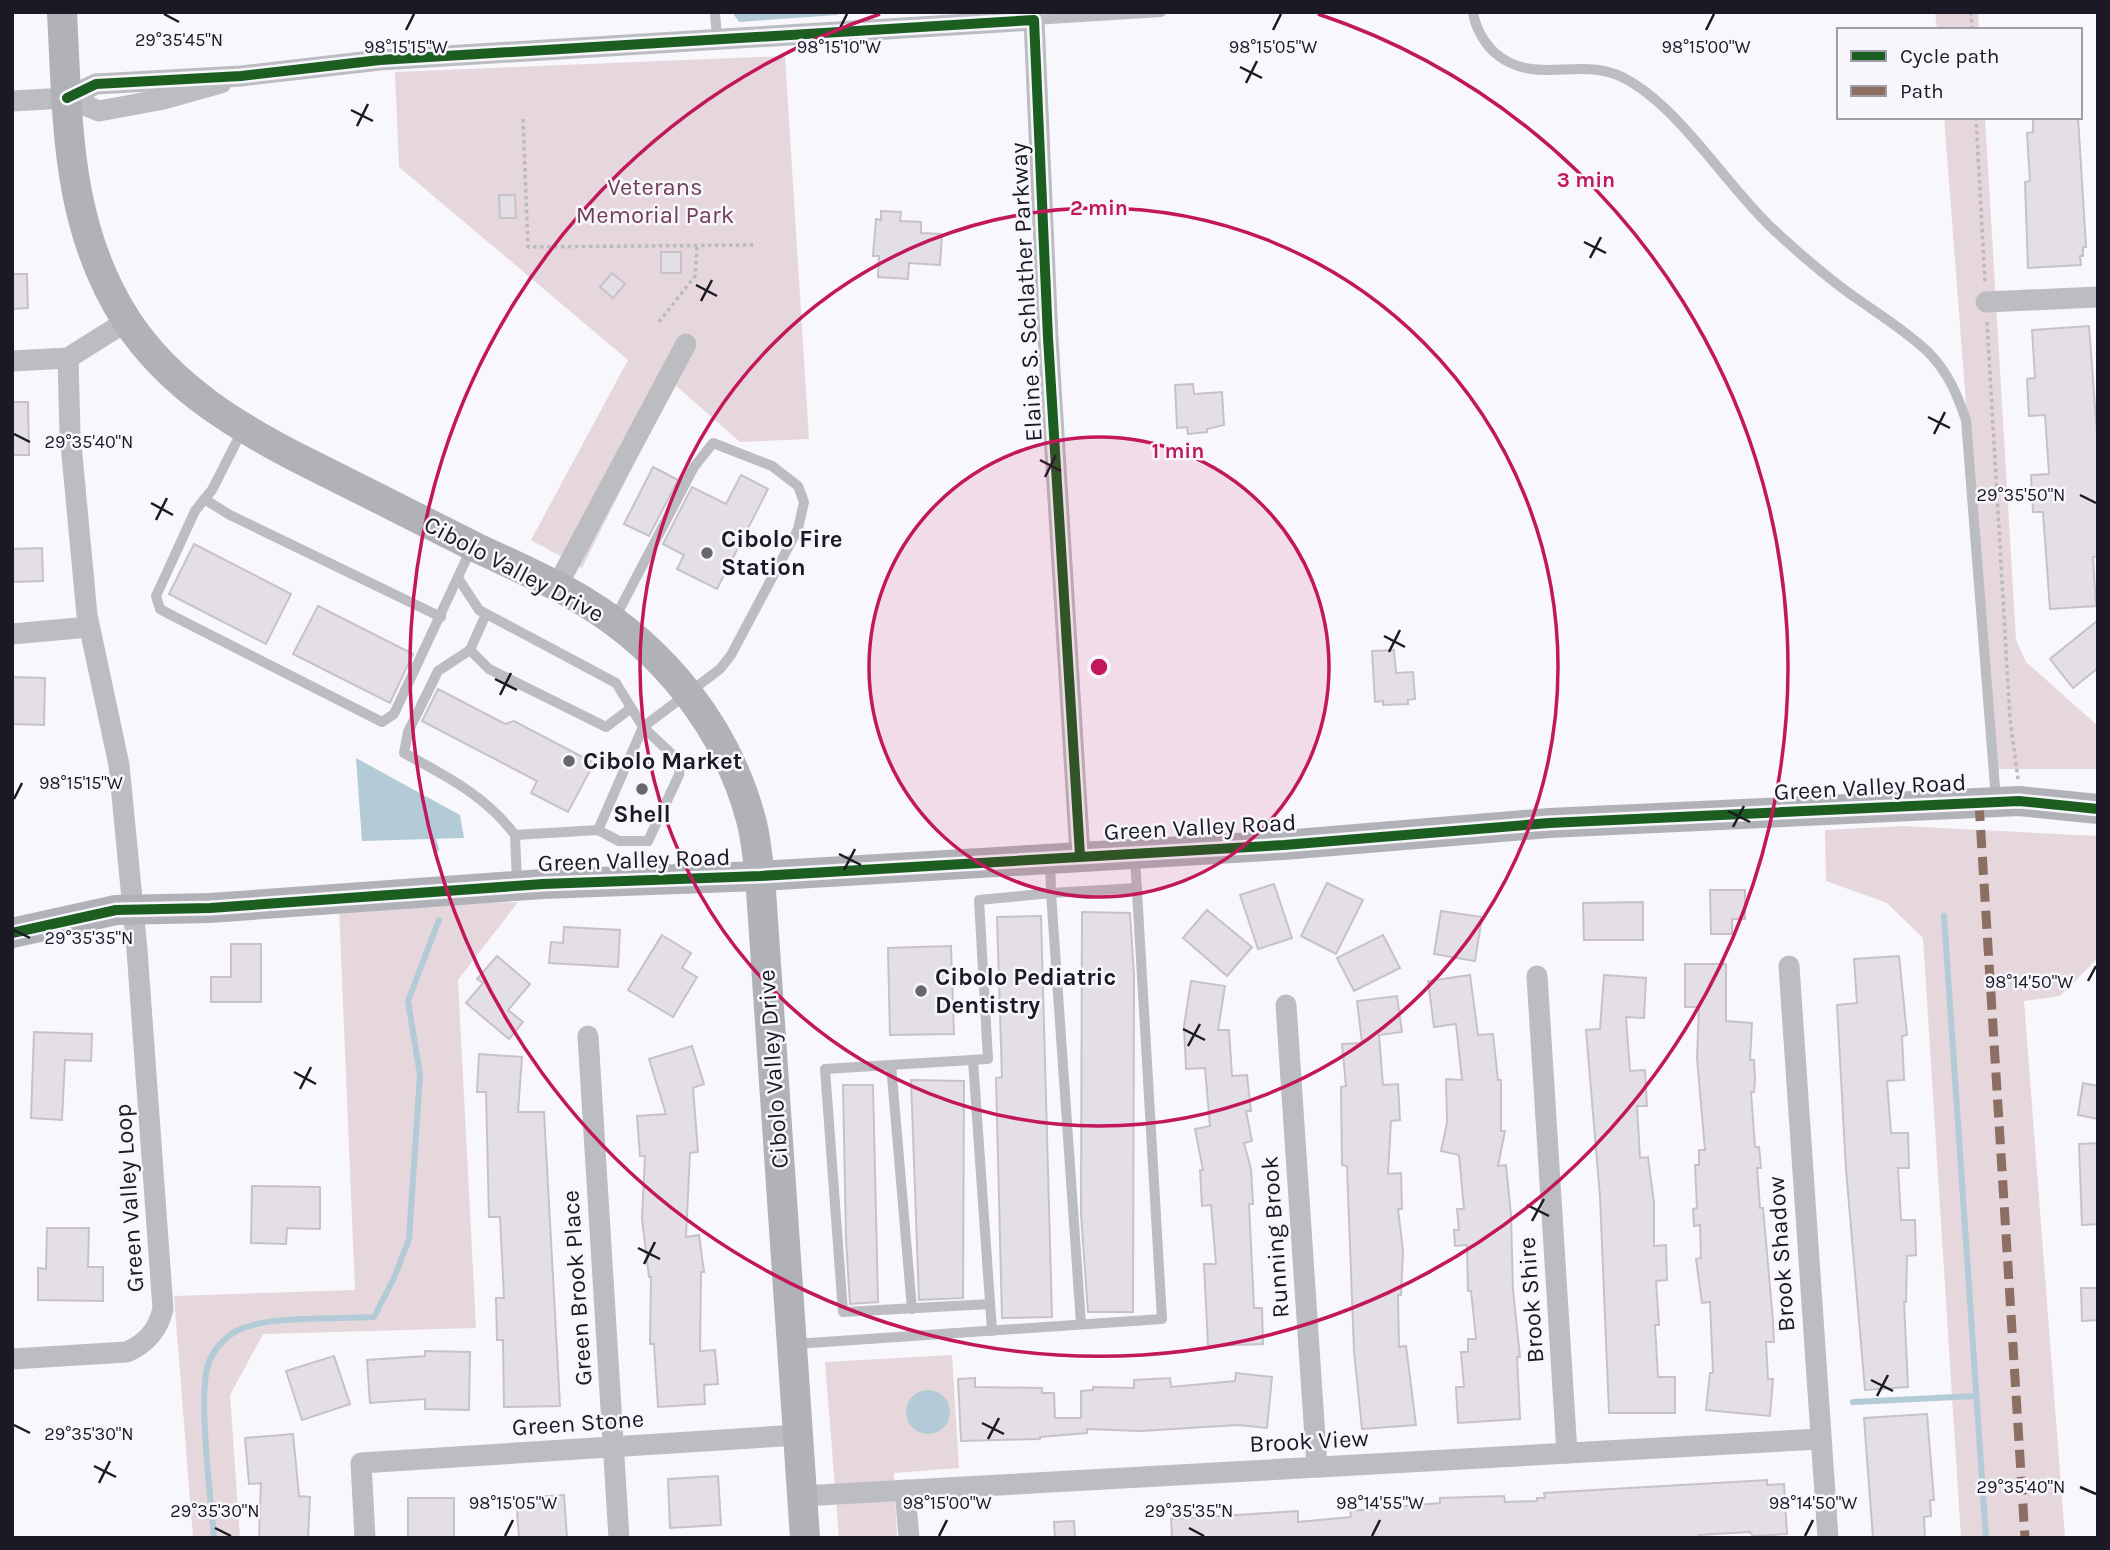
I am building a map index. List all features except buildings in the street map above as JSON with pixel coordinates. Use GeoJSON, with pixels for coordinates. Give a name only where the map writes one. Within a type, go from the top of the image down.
{"type":"FeatureCollection","features":[{"type":"Feature","properties":{"kind":"street","name":"Cibolo Valley Drive"},"geometry":{"type":"LineString","coordinates":[[62,12],[73,184],[83,225],[127,321],[172,374],[213,410],[243,428],[557,586],[613,621],[647,648],[688,692],[705,715],[727,755],[750,817],[760,876],[805,1538]]}},
{"type":"Feature","properties":{"kind":"street"},"geometry":{"type":"LineString","coordinates":[[12,101],[67,98],[99,111],[198,91],[241,76],[380,60],[1034,16]]}},
{"type":"Feature","properties":{"kind":"street","name":"Elaine S. Schlather Parkway"},"geometry":{"type":"LineString","coordinates":[[1034,16],[1048,338],[1080,855]]}},
{"type":"Feature","properties":{"kind":"street"},"geometry":{"type":"LineString","coordinates":[[1986,302],[2098,297]]}},
{"type":"Feature","properties":{"kind":"street"},"geometry":{"type":"LineString","coordinates":[[12,361],[68,358],[127,321]]}},
{"type":"Feature","properties":{"kind":"street"},"geometry":{"type":"LineString","coordinates":[[557,586],[686,344]]}},
{"type":"Feature","properties":{"kind":"street","name":"Green Valley Loop"},"geometry":{"type":"LineString","coordinates":[[12,1359],[127,1352],[140,1346],[160,1322],[163,1309],[137,950],[119,765],[89,627],[70,434],[68,358]]}},
{"type":"Feature","properties":{"kind":"street"},"geometry":{"type":"LineString","coordinates":[[12,634],[89,627]]}},
{"type":"Feature","properties":{"kind":"street","name":"Green Valley Road"},"geometry":{"type":"LineString","coordinates":[[12,933],[131,909],[210,908],[517,886],[760,876],[1050,856],[1284,845],[1549,823],[2008,802],[2098,809]]}},
{"type":"Feature","properties":{"kind":"street","name":"Brook Shadow"},"geometry":{"type":"LineString","coordinates":[[1789,966],[1819,1439],[1828,1538]]}},
{"type":"Feature","properties":{"kind":"street","name":"Brook Shire"},"geometry":{"type":"LineString","coordinates":[[1537,976],[1567,1453]]}},
{"type":"Feature","properties":{"kind":"street","name":"Running Brook"},"geometry":{"type":"LineString","coordinates":[[1286,1005],[1317,1467]]}},
{"type":"Feature","properties":{"kind":"street","name":"Green Brook Place"},"geometry":{"type":"LineString","coordinates":[[588,1036],[619,1538]]}},
{"type":"Feature","properties":{"kind":"street","name":"Green Stone"},"geometry":{"type":"LineString","coordinates":[[365,1538],[361,1463],[798,1435]]}},
{"type":"Feature","properties":{"kind":"street","name":"Brook View"},"geometry":{"type":"LineString","coordinates":[[802,1496],[1819,1439]]}},
{"type":"Feature","properties":{"kind":"street"},"geometry":{"type":"LineString","coordinates":[[905,1490],[909,1538]]}},
{"type":"Feature","properties":{"kind":"lane"},"geometry":{"type":"LineString","coordinates":[[715,12],[717,38]]}},
{"type":"Feature","properties":{"kind":"lane"},"geometry":{"type":"LineString","coordinates":[[1034,16],[1161,12]]}},
{"type":"Feature","properties":{"kind":"lane"},"geometry":{"type":"LineString","coordinates":[[1473,12],[1486,45],[1508,64],[1538,72],[1600,71],[1619,76],[1639,87],[1665,110],[1771,228],[1824,274],[1928,353],[1954,385],[1966,420],[2008,802]]}},
{"type":"Feature","properties":{"kind":"lane"},"geometry":{"type":"LineString","coordinates":[[243,428],[195,511],[156,596],[160,609],[382,722],[394,714],[473,546]]}},
{"type":"Feature","properties":{"kind":"lane"},"geometry":{"type":"LineString","coordinates":[[598,830],[643,727],[720,669],[731,655],[799,529],[804,502],[798,485],[772,467],[713,443],[694,467],[613,621]]}},
{"type":"Feature","properties":{"kind":"lane"},"geometry":{"type":"LineString","coordinates":[[204,499],[230,515],[441,617]]}},
{"type":"Feature","properties":{"kind":"lane"},"geometry":{"type":"LineString","coordinates":[[458,578],[479,610],[485,614],[616,683],[643,727],[680,762],[679,775],[648,841],[619,841],[598,830],[515,835]]}},
{"type":"Feature","properties":{"kind":"lane"},"geometry":{"type":"LineString","coordinates":[[485,614],[470,650],[438,671],[408,732],[404,753],[458,782],[498,812],[515,835],[517,886]]}},
{"type":"Feature","properties":{"kind":"lane"},"geometry":{"type":"LineString","coordinates":[[470,650],[489,669],[606,727],[631,708]]}},
{"type":"Feature","properties":{"kind":"lane"},"geometry":{"type":"LineString","coordinates":[[792,1344],[1162,1319],[1135,852]]}},
{"type":"Feature","properties":{"kind":"lane"},"geometry":{"type":"LineString","coordinates":[[1050,856],[1081,1324]]}},
{"type":"Feature","properties":{"kind":"lane"},"geometry":{"type":"LineString","coordinates":[[990,1304],[844,1312],[825,1069],[988,1059],[979,900],[1137,888]]}},
{"type":"Feature","properties":{"kind":"lane"},"geometry":{"type":"LineString","coordinates":[[974,1060],[992,1331]]}},
{"type":"Feature","properties":{"kind":"lane"},"geometry":{"type":"LineString","coordinates":[[891,1065],[912,1309]]}},
{"type":"Feature","properties":{"kind":"path"},"geometry":{"type":"LineString","coordinates":[[523,118],[528,247],[753,245]]}},
{"type":"Feature","properties":{"kind":"path"},"geometry":{"type":"LineString","coordinates":[[1976,119],[2010,719],[2018,766],[2008,802]]}},
{"type":"Feature","properties":{"kind":"path"},"geometry":{"type":"LineString","coordinates":[[659,322],[695,276],[697,246]]}},
{"type":"Feature","properties":{"kind":"green space"},"geometry":{"type":"Polygon","coordinates":[[[1935,12],[1978,12],[1979,28],[1937,28],[1935,12]]]}},
{"type":"Feature","properties":{"kind":"green space","name":"Veterans Memorial Park"},"geometry":{"type":"Polygon","coordinates":[[[785,56],[809,439],[740,442],[674,384],[582,568],[531,540],[628,360],[399,167],[395,72],[785,56]]]}},
{"type":"Feature","properties":{"kind":"green space"},"geometry":{"type":"Polygon","coordinates":[[[1944,119],[1985,119],[2016,640],[2026,662],[2098,726],[2098,769],[1994,769],[1944,119]]]}},
{"type":"Feature","properties":{"kind":"green space"},"geometry":{"type":"Polygon","coordinates":[[[1902,826],[2098,836],[2098,958],[2060,996],[2024,1001],[2065,1538],[1961,1538],[1923,938],[1887,903],[1826,881],[1825,830],[1902,826]]]}},
{"type":"Feature","properties":{"kind":"green space"},"geometry":{"type":"Polygon","coordinates":[[[518,902],[458,980],[476,1328],[263,1334],[230,1395],[240,1538],[193,1538],[174,1296],[355,1290],[339,908],[518,902]]]}},
{"type":"Feature","properties":{"kind":"green space"},"geometry":{"type":"Polygon","coordinates":[[[952,1355],[959,1468],[894,1473],[897,1538],[839,1538],[825,1362],[952,1355]]]}},
{"type":"Feature","properties":{"kind":"water"},"geometry":{"type":"Polygon","coordinates":[[[732,12],[837,12],[838,15],[739,22],[732,12]]]}},
{"type":"Feature","properties":{"kind":"water"},"geometry":{"type":"Polygon","coordinates":[[[356,758],[460,815],[464,838],[362,841],[356,758]]]}},
{"type":"Feature","properties":{"kind":"water"},"geometry":{"type":"Polygon","coordinates":[[[928,1390],[944,1396],[950,1412],[944,1428],[928,1434],[912,1428],[906,1412],[912,1396],[928,1390]]]}},
{"type":"Feature","properties":{"kind":"waterway"},"geometry":{"type":"LineString","coordinates":[[430,831],[436,849]]}},
{"type":"Feature","properties":{"kind":"waterway"},"geometry":{"type":"LineString","coordinates":[[1944,916],[1986,1538]]}},
{"type":"Feature","properties":{"kind":"waterway"},"geometry":{"type":"LineString","coordinates":[[214,1538],[204,1397],[209,1362],[215,1351],[234,1332],[259,1323],[374,1317],[394,1278],[409,1239],[420,1075],[408,1001],[439,920]]}},
{"type":"Feature","properties":{"kind":"waterway"},"geometry":{"type":"LineString","coordinates":[[1853,1402],[1976,1396]]}},
{"type":"Feature","properties":{"kind":"marked path"},"geometry":{"type":"LineString","coordinates":[[1979,803],[2025,1538]]}},
{"type":"Feature","properties":{"kind":"cycle path"},"geometry":{"type":"LineString","coordinates":[[67,98],[96,84],[241,76],[380,60],[1034,20],[1048,338],[1080,855]]}},
{"type":"Feature","properties":{"kind":"cycle path"},"geometry":{"type":"LineString","coordinates":[[12,933],[116,910],[210,908],[543,884],[760,876],[1284,845],[1549,823],[2019,801],[2098,809]]}},
{"type":"Feature","properties":{"kind":"place","name":"Cibolo Fire Station"},"geometry":{"type":"Point","coordinates":[707,553]}},
{"type":"Feature","properties":{"kind":"place","name":"Cibolo Market"},"geometry":{"type":"Point","coordinates":[569,761]}},
{"type":"Feature","properties":{"kind":"place","name":"Shell"},"geometry":{"type":"Point","coordinates":[642,789]}},
{"type":"Feature","properties":{"kind":"place","name":"Cibolo Pediatric Dentistry"},"geometry":{"type":"Point","coordinates":[921,991]}}]}
